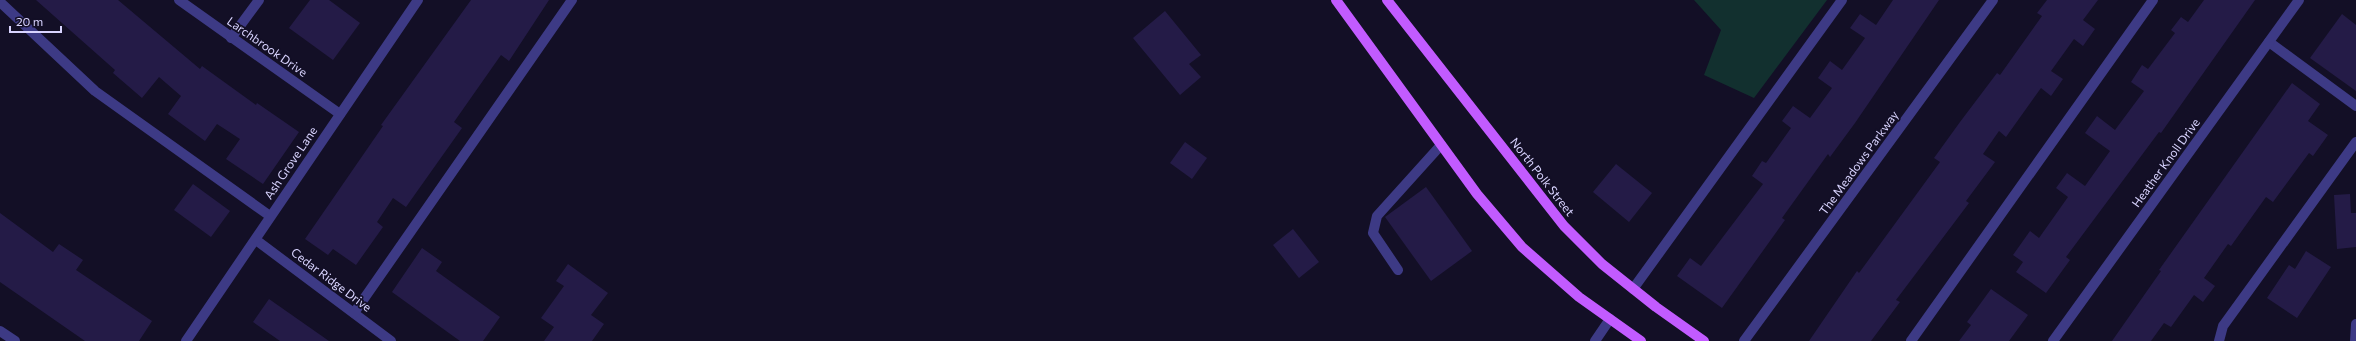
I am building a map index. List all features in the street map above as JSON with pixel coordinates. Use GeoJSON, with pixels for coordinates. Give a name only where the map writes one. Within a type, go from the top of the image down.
{"type":"FeatureCollection","features":[{"type":"Feature","properties":{"kind":"main road"},"geometry":{"type":"LineString","coordinates":[[1336,0],[1477,194],[1522,247],[1579,297],[1642,341]]}},
{"type":"Feature","properties":{"kind":"main road","name":"North Polk Street"},"geometry":{"type":"LineString","coordinates":[[1387,0],[1564,226],[1602,264],[1633,289],[1704,341]]}},
{"type":"Feature","properties":{"kind":"street","name":"Larchbrook Drive"},"geometry":{"type":"LineString","coordinates":[[179,0],[340,114]]}},
{"type":"Feature","properties":{"kind":"street"},"geometry":{"type":"LineString","coordinates":[[232,38],[259,0]]}},
{"type":"Feature","properties":{"kind":"street","name":"Ash Grove Lane"},"geometry":{"type":"LineString","coordinates":[[186,341],[418,0]]}},
{"type":"Feature","properties":{"kind":"street"},"geometry":{"type":"LineString","coordinates":[[354,313],[572,0]]}},
{"type":"Feature","properties":{"kind":"street"},"geometry":{"type":"LineString","coordinates":[[1633,289],[1842,0]]}},
{"type":"Feature","properties":{"kind":"street","name":"The Meadows Parkway"},"geometry":{"type":"LineString","coordinates":[[1744,341],[1993,0]]}},
{"type":"Feature","properties":{"kind":"street"},"geometry":{"type":"LineString","coordinates":[[1911,341],[2153,0]]}},
{"type":"Feature","properties":{"kind":"street","name":"Heather Knoll Drive"},"geometry":{"type":"LineString","coordinates":[[2053,341],[2299,0]]}},
{"type":"Feature","properties":{"kind":"street"},"geometry":{"type":"LineString","coordinates":[[0,2],[95,91],[270,216]]}},
{"type":"Feature","properties":{"kind":"street"},"geometry":{"type":"LineString","coordinates":[[2269,42],[2356,106]]}},
{"type":"Feature","properties":{"kind":"street"},"geometry":{"type":"LineString","coordinates":[[2219,341],[2223,326],[2356,142]]}},
{"type":"Feature","properties":{"kind":"street"},"geometry":{"type":"LineString","coordinates":[[1398,270],[1373,233],[1377,216],[1441,145]]}},
{"type":"Feature","properties":{"kind":"street","name":"Cedar Ridge Drive"},"geometry":{"type":"LineString","coordinates":[[256,240],[391,341]]}},
{"type":"Feature","properties":{"kind":"street"},"geometry":{"type":"LineString","coordinates":[[1595,341],[1610,319]]}},
{"type":"Feature","properties":{"kind":"street"},"geometry":{"type":"LineString","coordinates":[[2355,341],[2356,324]]}},
{"type":"Feature","properties":{"kind":"street"},"geometry":{"type":"LineString","coordinates":[[0,331],[15,341]]}},
{"type":"Feature","properties":{"kind":"green space"},"geometry":{"type":"Polygon","coordinates":[[[1694,0],[1827,0],[1754,98],[1704,75],[1721,30],[1694,0]]]}},
{"type":"Feature","properties":{"kind":"building"},"geometry":{"type":"Polygon","coordinates":[[[36,0],[118,0],[200,69],[202,66],[256,105],[257,103],[299,132],[263,184],[226,159],[240,139],[217,124],[205,141],[168,114],[181,96],[159,77],[142,98],[113,73],[115,70],[36,0]]]}},
{"type":"Feature","properties":{"kind":"building"},"geometry":{"type":"Polygon","coordinates":[[[310,0],[329,0],[360,23],[333,60],[289,28],[310,0]]]}},
{"type":"Feature","properties":{"kind":"building"},"geometry":{"type":"Polygon","coordinates":[[[471,0],[549,0],[509,61],[501,55],[454,122],[462,128],[406,207],[393,198],[377,222],[383,227],[356,265],[333,249],[328,255],[305,239],[383,126],[381,125],[471,0]]]}},
{"type":"Feature","properties":{"kind":"building"},"geometry":{"type":"Polygon","coordinates":[[[1893,0],[1939,0],[1855,123],[1830,157],[1828,154],[1782,218],[1785,220],[1722,308],[1677,276],[1690,258],[1701,266],[1763,184],[1752,176],[1762,161],[1766,163],[1791,128],[1782,121],[1793,106],[1810,118],[1832,88],[1818,78],[1830,61],[1842,70],[1865,38],[1850,28],[1860,14],[1876,25],[1893,0]]]}},
{"type":"Feature","properties":{"kind":"building"},"geometry":{"type":"Polygon","coordinates":[[[2047,0],[2098,0],[2083,20],[2095,29],[2083,46],[2074,39],[2051,71],[2063,79],[2051,96],[2041,88],[2006,137],[1999,131],[1983,154],[1995,162],[1966,201],[1969,203],[1896,300],[1900,302],[1871,341],[1809,341],[1857,271],[1859,273],[1940,162],[1934,158],[1997,73],[2000,75],[2042,16],[2037,13],[2047,0]]]}},
{"type":"Feature","properties":{"kind":"building"},"geometry":{"type":"Polygon","coordinates":[[[2204,0],[2255,0],[2161,133],[2159,132],[2066,257],[2070,260],[2046,293],[2016,272],[2023,262],[2013,255],[2030,231],[2039,238],[2068,197],[2056,188],[2067,173],[2085,186],[2110,151],[2085,133],[2097,116],[2115,130],[2144,91],[2131,82],[2142,65],[2148,69],[2175,33],[2171,30],[2181,17],[2188,22],[2204,0]]]}},
{"type":"Feature","properties":{"kind":"building"},"geometry":{"type":"Polygon","coordinates":[[[1165,11],[1201,55],[1189,64],[1201,77],[1180,95],[1133,38],[1165,11]]]}},
{"type":"Feature","properties":{"kind":"building"},"geometry":{"type":"Polygon","coordinates":[[[2342,14],[2356,25],[2356,91],[2310,58],[2342,14]]]}},
{"type":"Feature","properties":{"kind":"building"},"geometry":{"type":"Polygon","coordinates":[[[2292,83],[2320,104],[2308,121],[2328,135],[2313,156],[2309,153],[2273,202],[2266,197],[2231,246],[2228,244],[2204,278],[2215,286],[2203,302],[2194,295],[2171,327],[2164,323],[2151,341],[2112,341],[2161,271],[2159,270],[2292,83]]]}},
{"type":"Feature","properties":{"kind":"building"},"geometry":{"type":"Polygon","coordinates":[[[1185,142],[1207,158],[1192,179],[1170,163],[1185,142]]]}},
{"type":"Feature","properties":{"kind":"building"},"geometry":{"type":"Polygon","coordinates":[[[1616,164],[1652,193],[1629,222],[1593,192],[1616,164]]]}},
{"type":"Feature","properties":{"kind":"building"},"geometry":{"type":"Polygon","coordinates":[[[193,184],[230,211],[211,237],[174,210],[193,184]]]}},
{"type":"Feature","properties":{"kind":"building"},"geometry":{"type":"Polygon","coordinates":[[[1426,187],[1472,251],[1431,281],[1385,217],[1426,187]]]}},
{"type":"Feature","properties":{"kind":"building"},"geometry":{"type":"Polygon","coordinates":[[[2350,194],[2351,213],[2356,213],[2356,247],[2337,249],[2334,195],[2350,194]]]}},
{"type":"Feature","properties":{"kind":"building"},"geometry":{"type":"Polygon","coordinates":[[[0,213],[53,252],[59,244],[83,260],[76,270],[152,321],[139,341],[85,341],[0,282],[0,213]]]}},
{"type":"Feature","properties":{"kind":"building"},"geometry":{"type":"Polygon","coordinates":[[[1293,229],[1319,262],[1299,278],[1273,245],[1293,229]]]}},
{"type":"Feature","properties":{"kind":"building"},"geometry":{"type":"Polygon","coordinates":[[[422,248],[442,262],[436,271],[500,317],[483,341],[460,341],[392,292],[422,248]]]}},
{"type":"Feature","properties":{"kind":"building"},"geometry":{"type":"Polygon","coordinates":[[[2306,251],[2331,267],[2297,318],[2267,298],[2289,265],[2295,269],[2306,251]]]}},
{"type":"Feature","properties":{"kind":"building"},"geometry":{"type":"Polygon","coordinates":[[[568,264],[608,293],[591,315],[604,324],[592,341],[544,341],[554,327],[541,318],[564,286],[556,281],[568,264]]]}},
{"type":"Feature","properties":{"kind":"building"},"geometry":{"type":"Polygon","coordinates":[[[1991,289],[2028,315],[2009,341],[1959,341],[1971,325],[1967,322],[1991,289]]]}},
{"type":"Feature","properties":{"kind":"building"},"geometry":{"type":"Polygon","coordinates":[[[269,299],[329,341],[280,341],[253,322],[269,299]]]}}]}
